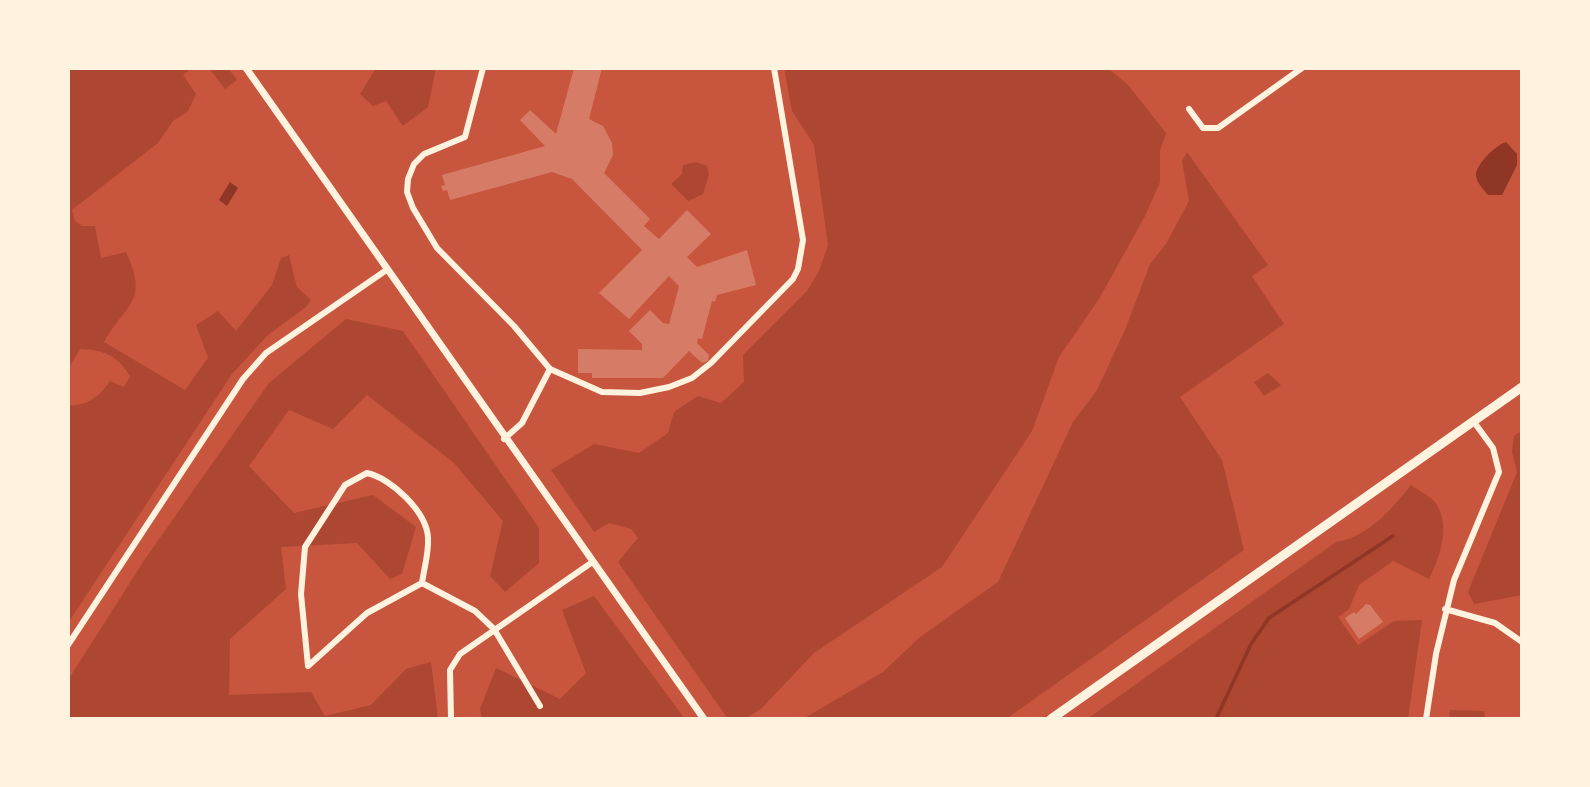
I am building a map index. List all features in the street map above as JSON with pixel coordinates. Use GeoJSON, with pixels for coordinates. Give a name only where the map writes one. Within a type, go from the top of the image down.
{"type":"FeatureCollection","features":[{"type":"Feature","properties":{"kind":"main road"},"geometry":{"type":"LineString","coordinates":[[1051,719],[1522,387]]}},
{"type":"Feature","properties":{"kind":"street"},"geometry":{"type":"LineString","coordinates":[[246,68],[385,271],[704,719]]}},
{"type":"Feature","properties":{"kind":"street"},"geometry":{"type":"LineString","coordinates":[[483,68],[465,137],[424,154],[414,164],[407,192],[413,208],[448,261],[514,326],[550,369],[576,383],[621,394],[669,387],[692,378],[711,363],[793,279],[803,240],[774,68]]}},
{"type":"Feature","properties":{"kind":"street"},"geometry":{"type":"LineString","coordinates":[[1189,109],[1203,128],[1218,128],[1302,68]]}},
{"type":"Feature","properties":{"kind":"street"},"geometry":{"type":"LineString","coordinates":[[68,645],[243,379],[266,353],[385,271]]}},
{"type":"Feature","properties":{"kind":"street"},"geometry":{"type":"LineString","coordinates":[[504,439],[522,423],[550,369]]}},
{"type":"Feature","properties":{"kind":"street"},"geometry":{"type":"LineString","coordinates":[[1426,719],[1445,609],[1468,541],[1499,472],[1493,448],[1474,422]]}},
{"type":"Feature","properties":{"kind":"street"},"geometry":{"type":"LineString","coordinates":[[367,473],[375,475],[419,513],[429,537],[422,583],[367,613],[308,666],[301,594],[305,547],[345,485],[355,478],[367,473]]}},
{"type":"Feature","properties":{"kind":"street"},"geometry":{"type":"LineString","coordinates":[[451,719],[450,670],[460,654],[591,563]]}},
{"type":"Feature","properties":{"kind":"street"},"geometry":{"type":"LineString","coordinates":[[422,583],[475,611],[494,629],[540,706]]}},
{"type":"Feature","properties":{"kind":"street"},"geometry":{"type":"LineString","coordinates":[[1445,609],[1495,623],[1522,642]]}},
{"type":"Feature","properties":{"kind":"shaded area"},"geometry":{"type":"Polygon","coordinates":[[[68,68],[192,68],[183,75],[196,94],[188,111],[173,121],[158,143],[72,210],[75,221],[82,226],[95,226],[101,258],[126,252],[133,269],[136,282],[132,301],[104,342],[185,390],[208,358],[196,325],[218,311],[236,331],[272,285],[281,258],[289,255],[297,287],[311,300],[306,307],[268,335],[232,374],[68,623],[68,405],[93,399],[110,381],[124,387],[130,376],[115,358],[103,352],[89,350],[80,349],[68,369],[68,68]]]}},
{"type":"Feature","properties":{"kind":"shaded area"},"geometry":{"type":"Polygon","coordinates":[[[209,68],[228,68],[237,80],[225,89],[209,68]]]}},
{"type":"Feature","properties":{"kind":"shaded area"},"geometry":{"type":"Polygon","coordinates":[[[376,68],[436,68],[428,107],[403,126],[386,101],[373,106],[360,94],[376,68]]]}},
{"type":"Feature","properties":{"kind":"shaded area"},"geometry":{"type":"Polygon","coordinates":[[[784,68],[1108,68],[1129,86],[1166,133],[1160,151],[1160,182],[1145,216],[1099,299],[1059,357],[1032,431],[942,567],[814,653],[761,709],[745,719],[728,719],[618,562],[638,538],[631,529],[609,523],[594,532],[551,470],[594,444],[639,453],[668,433],[674,412],[698,396],[721,403],[744,382],[743,355],[807,291],[819,271],[828,245],[814,145],[792,111],[784,68]]]}},
{"type":"Feature","properties":{"kind":"shaded area"},"geometry":{"type":"Polygon","coordinates":[[[1506,142],[1517,154],[1517,165],[1502,195],[1488,195],[1477,180],[1477,171],[1487,155],[1506,142]]]}},
{"type":"Feature","properties":{"kind":"shaded area"},"geometry":{"type":"Polygon","coordinates":[[[1187,152],[1268,265],[1252,276],[1284,324],[1180,397],[1222,460],[1244,550],[1006,719],[803,719],[883,672],[920,637],[998,582],[1073,422],[1097,390],[1125,330],[1150,264],[1166,244],[1189,201],[1182,161],[1187,152]]]}},
{"type":"Feature","properties":{"kind":"shaded area"},"geometry":{"type":"Polygon","coordinates":[[[696,162],[707,166],[709,175],[703,194],[688,201],[671,184],[682,174],[683,165],[696,162]]]}},
{"type":"Feature","properties":{"kind":"shaded area"},"geometry":{"type":"Polygon","coordinates":[[[230,182],[238,188],[227,206],[219,200],[230,182]]]}},
{"type":"Feature","properties":{"kind":"shaded area"},"geometry":{"type":"Polygon","coordinates":[[[346,319],[403,331],[539,528],[539,563],[505,592],[490,576],[503,521],[454,463],[367,395],[333,429],[289,410],[249,466],[294,513],[373,495],[416,527],[402,574],[390,579],[357,543],[281,547],[286,589],[230,639],[229,695],[311,692],[325,716],[371,705],[406,669],[431,662],[438,719],[68,719],[68,680],[145,559],[269,383],[346,319]]]}},
{"type":"Feature","properties":{"kind":"shaded area"},"geometry":{"type":"Polygon","coordinates":[[[1268,373],[1281,385],[1264,396],[1254,382],[1268,373]]]}},
{"type":"Feature","properties":{"kind":"shaded area"},"geometry":{"type":"Polygon","coordinates":[[[1522,431],[1522,595],[1474,604],[1468,592],[1517,472],[1512,452],[1514,436],[1522,431]]]}},
{"type":"Feature","properties":{"kind":"shaded area"},"geometry":{"type":"Polygon","coordinates":[[[1411,485],[1434,501],[1442,519],[1440,551],[1429,579],[1393,561],[1359,585],[1349,609],[1338,617],[1358,645],[1394,621],[1422,620],[1408,719],[1087,719],[1336,542],[1358,535],[1369,528],[1387,513],[1411,485]]]}},
{"type":"Feature","properties":{"kind":"shaded area"},"geometry":{"type":"Polygon","coordinates":[[[594,596],[685,719],[482,719],[480,709],[496,668],[560,699],[586,673],[562,610],[594,596]]]}},
{"type":"Feature","properties":{"kind":"shaded area"},"geometry":{"type":"Polygon","coordinates":[[[1450,710],[1484,711],[1485,719],[1449,719],[1450,710]]]}},
{"type":"Feature","properties":{"kind":"building"},"geometry":{"type":"Polygon","coordinates":[[[574,68],[602,68],[589,119],[603,126],[612,143],[613,155],[604,173],[650,219],[644,226],[659,239],[687,210],[711,234],[687,257],[697,267],[747,250],[756,285],[717,295],[715,302],[712,301],[702,339],[698,338],[697,343],[709,355],[708,361],[702,363],[689,351],[663,378],[592,378],[592,373],[578,373],[578,349],[642,350],[642,344],[629,331],[650,310],[663,323],[669,324],[679,286],[669,276],[629,319],[599,293],[642,250],[572,179],[552,172],[450,200],[447,190],[443,191],[441,186],[445,185],[442,175],[545,146],[520,120],[530,110],[556,134],[574,68]]]}},
{"type":"Feature","properties":{"kind":"building"},"geometry":{"type":"Polygon","coordinates":[[[1366,604],[1370,605],[1383,622],[1359,639],[1345,618],[1354,612],[1356,614],[1366,604]]]}},
{"type":"Feature","properties":{"kind":"waterway"},"geometry":{"type":"LineString","coordinates":[[1216,719],[1251,644],[1269,618],[1393,536]]}}]}
